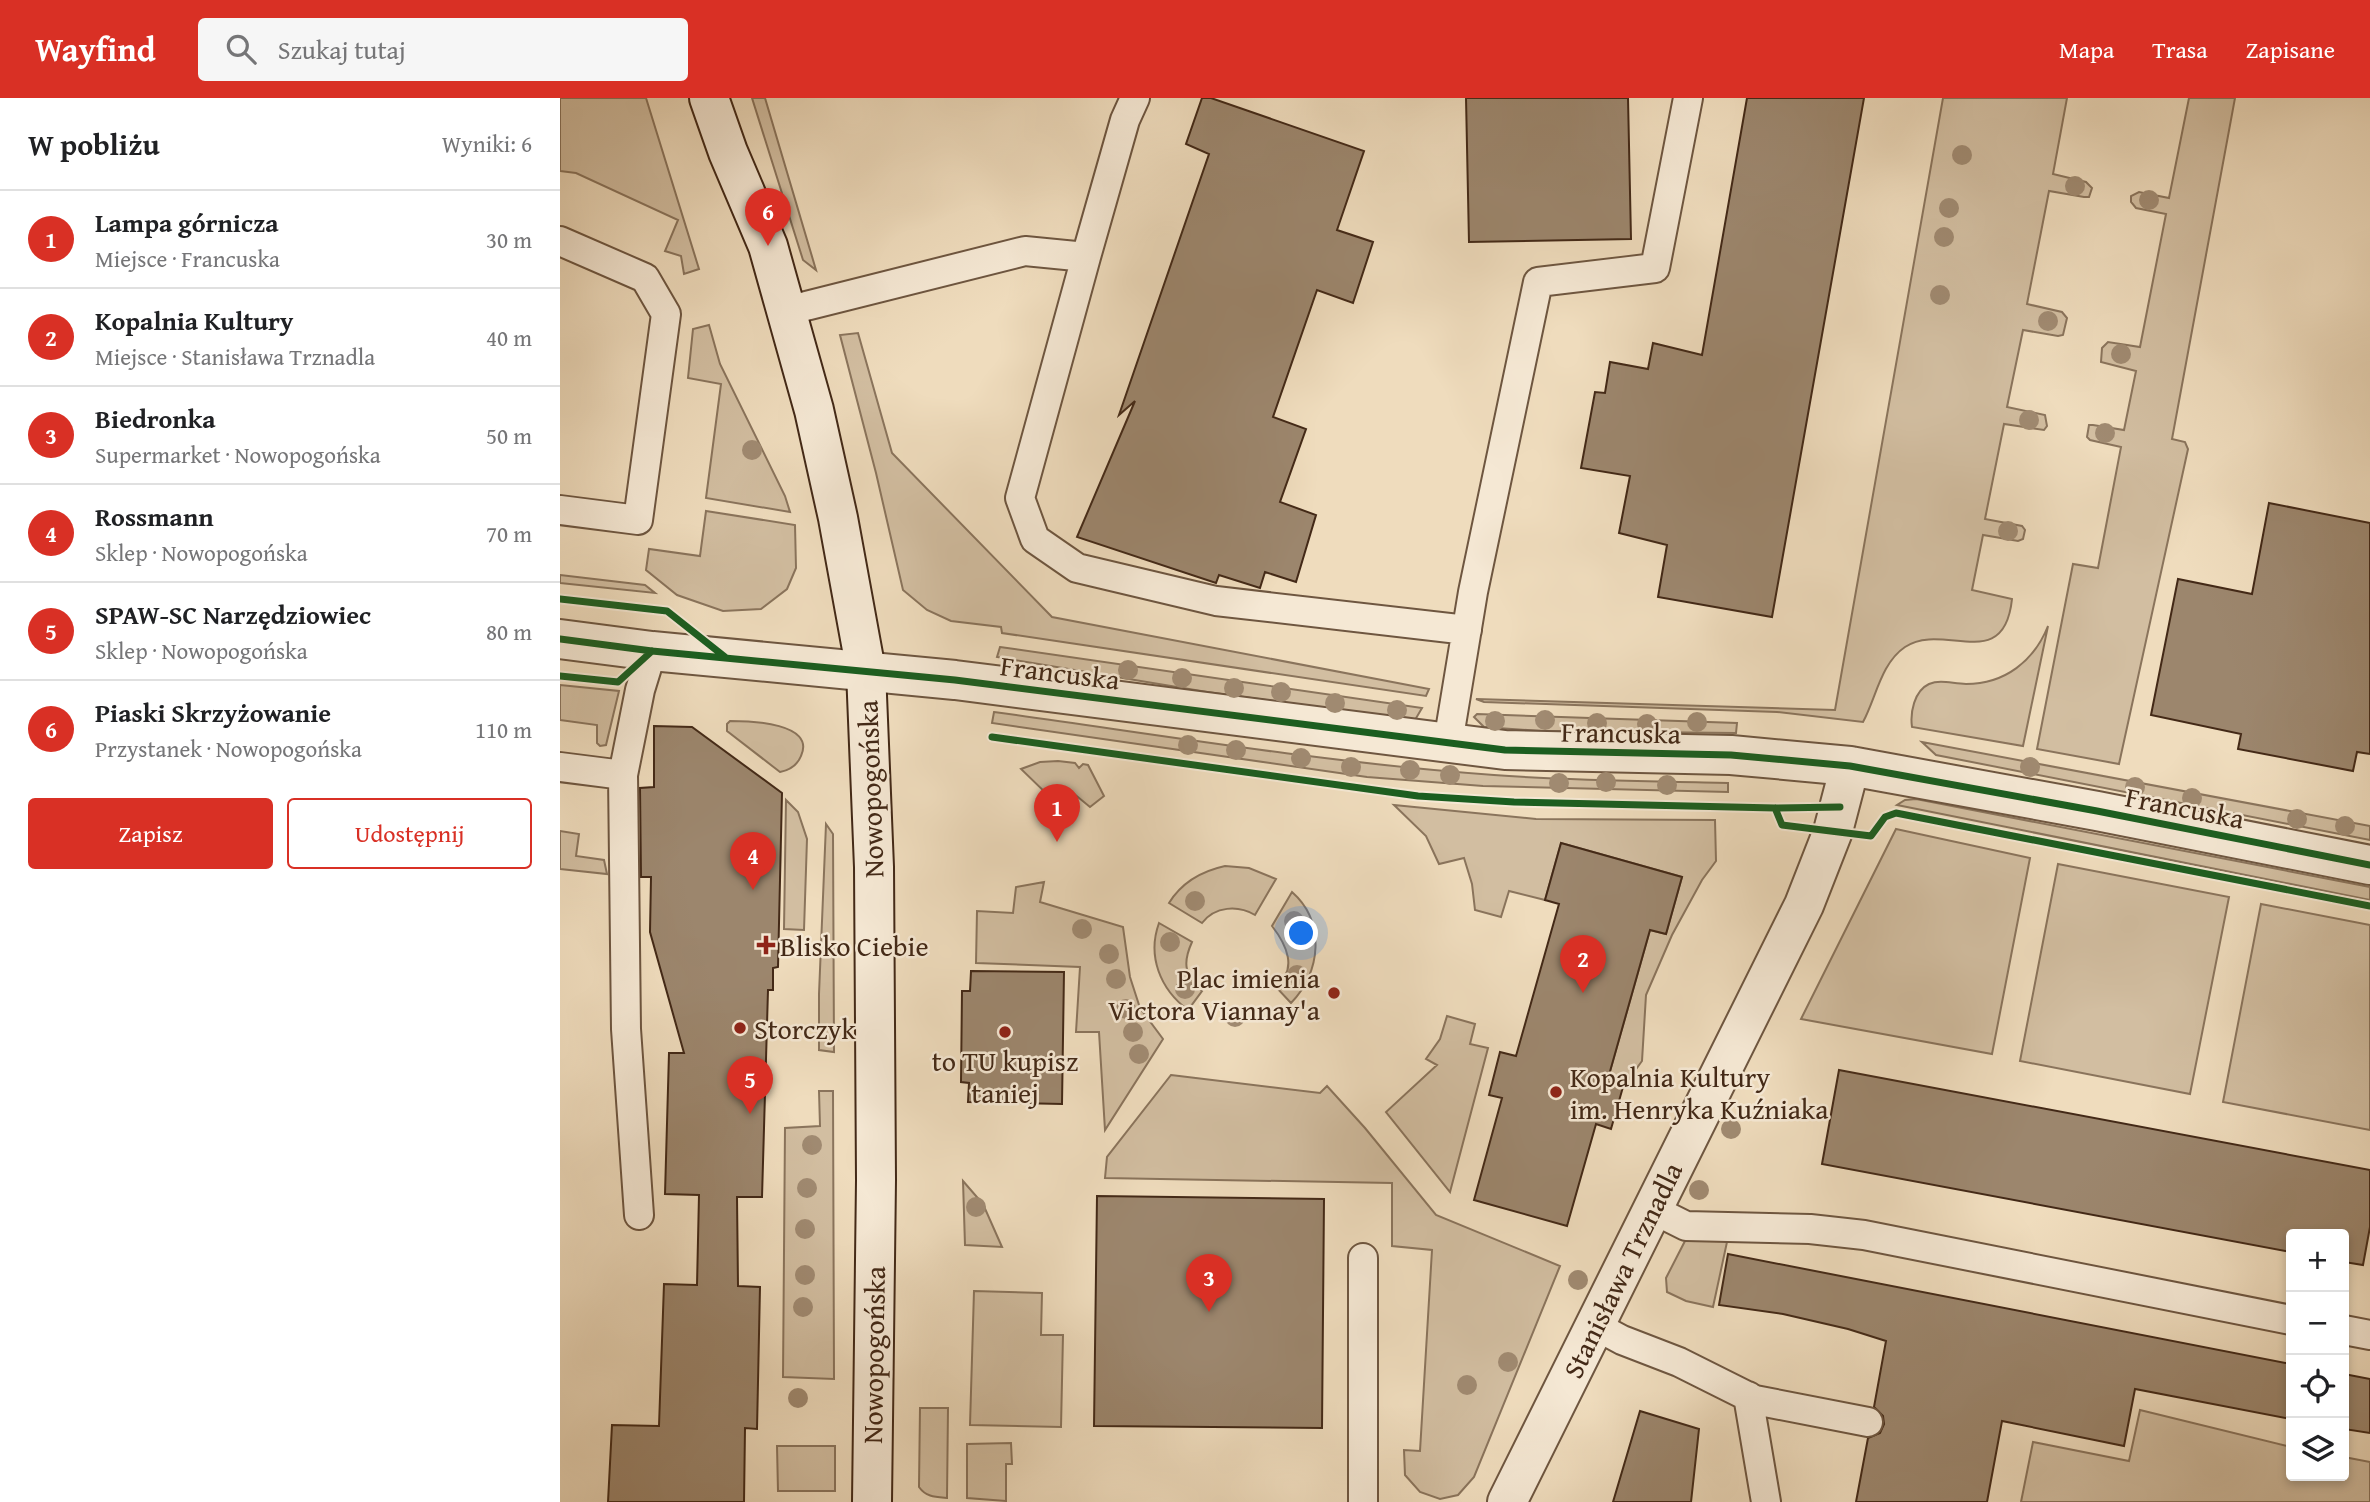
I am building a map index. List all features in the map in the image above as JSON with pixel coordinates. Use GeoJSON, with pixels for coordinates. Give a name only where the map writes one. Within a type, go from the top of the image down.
{"type":"FeatureCollection","features":[{"type":"Feature","properties":{"kind":"street","name":"Nowopogońska"},"geometry":{"type":"LineString","coordinates":[[709,98],[728,152],[768,246],[814,410],[838,518],[866,671],[874,867],[872,1502]]}},
{"type":"Feature","properties":{"kind":"street","name":"Francuska"},"geometry":{"type":"LineString","coordinates":[[560,639],[652,651],[955,680],[1505,750],[1731,755],[1850,766],[2370,865]]}},
{"type":"Feature","properties":{"kind":"street","name":"Stanisława Trznadla"},"geometry":{"type":"LineString","coordinates":[[1507,1502],[1804,905],[1833,831],[1850,766]]}},
{"type":"Feature","properties":{"kind":"lane"},"geometry":{"type":"LineString","coordinates":[[1135,98],[1125,120],[1020,498],[1035,539],[1077,568],[1216,601],[1467,630]]}},
{"type":"Feature","properties":{"kind":"lane"},"geometry":{"type":"LineString","coordinates":[[1448,743],[1467,630],[1538,282],[1655,268],[1688,98]]}},
{"type":"Feature","properties":{"kind":"lane"},"geometry":{"type":"LineString","coordinates":[[560,241],[645,278],[666,314],[638,520],[560,510]]}},
{"type":"Feature","properties":{"kind":"lane"},"geometry":{"type":"LineString","coordinates":[[786,310],[1025,251],[1086,257]]}},
{"type":"Feature","properties":{"kind":"lane"},"geometry":{"type":"LineString","coordinates":[[639,1216],[626,1029],[623,775],[640,690],[652,651]]}},
{"type":"Feature","properties":{"kind":"lane"},"geometry":{"type":"LineString","coordinates":[[560,767],[623,775]]}},
{"type":"Feature","properties":{"kind":"lane"},"geometry":{"type":"LineString","coordinates":[[1652,1209],[1686,1226],[1810,1229],[1864,1235],[2286,1319]]}},
{"type":"Feature","properties":{"kind":"lane"},"geometry":{"type":"LineString","coordinates":[[1363,1258],[1363,1502]]}},
{"type":"Feature","properties":{"kind":"lane"},"geometry":{"type":"LineString","coordinates":[[1594,1325],[1748,1396],[1868,1422]]}},
{"type":"Feature","properties":{"kind":"lane"},"geometry":{"type":"LineString","coordinates":[[2349,1331],[2370,1335]]}},
{"type":"Feature","properties":{"kind":"lane"},"geometry":{"type":"LineString","coordinates":[[1748,1396],[1766,1502]]}},
{"type":"Feature","properties":{"kind":"shaded area"},"geometry":{"type":"Polygon","coordinates":[[[560,98],[646,98],[699,269],[684,274],[681,256],[665,251],[678,220],[576,173],[560,171],[560,98]]]}},
{"type":"Feature","properties":{"kind":"shaded area"},"geometry":{"type":"Polygon","coordinates":[[[752,98],[765,98],[816,270],[803,260],[752,98]]]}},
{"type":"Feature","properties":{"kind":"shaded area"},"geometry":{"type":"Polygon","coordinates":[[[1943,98],[2067,98],[2053,174],[2086,182],[2092,188],[2089,197],[2049,191],[2027,304],[2062,312],[2067,318],[2063,335],[2023,330],[2007,407],[2045,415],[2047,426],[2044,430],[2004,424],[1985,519],[2022,526],[2025,530],[2023,539],[2018,541],[1983,535],[1972,590],[2012,599],[2007,622],[1997,635],[1985,641],[1937,639],[1920,641],[1905,647],[1890,662],[1863,722],[1777,712],[1484,702],[1476,699],[1835,710],[1943,98]]]}},
{"type":"Feature","properties":{"kind":"shaded area"},"geometry":{"type":"Polygon","coordinates":[[[2189,98],[2235,98],[2172,439],[2185,442],[2188,449],[2119,764],[2037,749],[2073,564],[2098,568],[2121,447],[2090,440],[2087,437],[2089,425],[2124,430],[2136,371],[2101,362],[2102,348],[2108,342],[2140,347],[2166,214],[2136,208],[2131,202],[2131,196],[2139,192],[2169,198],[2189,98]]]}},
{"type":"Feature","properties":{"kind":"shaded area"},"geometry":{"type":"Polygon","coordinates":[[[709,325],[720,364],[785,496],[790,512],[706,498],[721,384],[688,378],[693,329],[709,325]]]}},
{"type":"Feature","properties":{"kind":"shaded area"},"geometry":{"type":"Polygon","coordinates":[[[858,333],[892,453],[1052,617],[1429,689],[1426,696],[1002,633],[1001,627],[951,621],[927,610],[903,590],[840,335],[858,333]]]}},
{"type":"Feature","properties":{"kind":"shaded area"},"geometry":{"type":"Polygon","coordinates":[[[706,511],[795,525],[796,568],[787,589],[761,609],[723,611],[677,595],[646,570],[649,549],[700,556],[706,511]]]}},
{"type":"Feature","properties":{"kind":"shaded area"},"geometry":{"type":"Polygon","coordinates":[[[560,575],[645,585],[655,593],[560,583],[560,575]]]}},
{"type":"Feature","properties":{"kind":"shaded area"},"geometry":{"type":"Polygon","coordinates":[[[2048,626],[2023,746],[1912,727],[1914,703],[1924,687],[1938,682],[1980,683],[2005,675],[2035,650],[2048,626]]]}},
{"type":"Feature","properties":{"kind":"shaded area"},"geometry":{"type":"Polygon","coordinates":[[[1000,647],[1422,708],[1415,720],[1207,692],[997,657],[1000,647]]]}},
{"type":"Feature","properties":{"kind":"shaded area"},"geometry":{"type":"Polygon","coordinates":[[[560,685],[619,691],[606,745],[600,746],[597,743],[597,725],[560,720],[560,685]]]}},
{"type":"Feature","properties":{"kind":"shaded area"},"geometry":{"type":"Polygon","coordinates":[[[994,712],[1244,748],[1431,770],[1523,777],[1728,783],[1728,792],[1483,786],[1367,777],[992,723],[994,712]]]}},
{"type":"Feature","properties":{"kind":"shaded area"},"geometry":{"type":"Polygon","coordinates":[[[1477,714],[1737,723],[1736,733],[1542,731],[1484,727],[1474,717],[1477,714]]]}},
{"type":"Feature","properties":{"kind":"shaded area"},"geometry":{"type":"Polygon","coordinates":[[[730,721],[766,723],[791,730],[803,745],[801,756],[793,767],[780,772],[727,731],[730,721]]]}},
{"type":"Feature","properties":{"kind":"shaded area"},"geometry":{"type":"Polygon","coordinates":[[[1922,742],[2370,826],[2370,840],[1936,755],[1922,742]]]}},
{"type":"Feature","properties":{"kind":"shaded area"},"geometry":{"type":"Polygon","coordinates":[[[1040,762],[1075,763],[1079,768],[1083,764],[1088,765],[1104,796],[1090,807],[1067,788],[1053,800],[1021,769],[1040,762]]]}},
{"type":"Feature","properties":{"kind":"shaded area"},"geometry":{"type":"Polygon","coordinates":[[[1916,799],[2370,887],[2370,900],[1897,805],[1905,800],[1916,799]]]}},
{"type":"Feature","properties":{"kind":"shaded area"},"geometry":{"type":"Polygon","coordinates":[[[786,800],[798,812],[807,839],[804,930],[784,929],[786,800]]]}},
{"type":"Feature","properties":{"kind":"shaded area"},"geometry":{"type":"Polygon","coordinates":[[[1394,805],[1536,819],[1715,820],[1716,861],[1702,880],[1672,935],[1646,995],[1642,1061],[1623,1087],[1607,1082],[1650,930],[1666,934],[1682,877],[1561,843],[1545,900],[1509,891],[1501,917],[1475,910],[1472,884],[1464,858],[1439,864],[1426,836],[1394,805]]]}},
{"type":"Feature","properties":{"kind":"shaded area"},"geometry":{"type":"Polygon","coordinates":[[[826,824],[833,834],[834,1052],[819,1050],[826,824]]]}},
{"type":"Feature","properties":{"kind":"shaded area"},"geometry":{"type":"Polygon","coordinates":[[[1896,829],[2030,858],[1992,1054],[1801,1019],[1896,829]]]}},
{"type":"Feature","properties":{"kind":"shaded area"},"geometry":{"type":"Polygon","coordinates":[[[560,831],[579,834],[576,856],[604,860],[607,874],[560,869],[560,831]]]}},
{"type":"Feature","properties":{"kind":"shaded area"},"geometry":{"type":"Polygon","coordinates":[[[2058,864],[2229,897],[2190,1094],[2020,1061],[2058,864]]]}},
{"type":"Feature","properties":{"kind":"shaded area"},"geometry":{"type":"Polygon","coordinates":[[[1225,866],[1249,868],[1276,879],[1255,915],[1234,909],[1220,910],[1202,923],[1169,903],[1193,878],[1225,866]]]}},
{"type":"Feature","properties":{"kind":"shaded area"},"geometry":{"type":"Polygon","coordinates":[[[1044,882],[1040,902],[1123,927],[1130,977],[1140,1008],[1163,1039],[1105,1130],[1099,1032],[1076,1032],[1080,967],[976,963],[977,911],[1013,913],[1016,887],[1044,882]]]}},
{"type":"Feature","properties":{"kind":"shaded area"},"geometry":{"type":"Polygon","coordinates":[[[1292,892],[1303,904],[1310,918],[1315,932],[1316,948],[1309,977],[1291,1003],[1275,986],[1287,972],[1288,957],[1272,926],[1292,892]]]}},
{"type":"Feature","properties":{"kind":"shaded area"},"geometry":{"type":"Polygon","coordinates":[[[2261,904],[2370,925],[2370,1130],[2223,1102],[2261,904]]]}},
{"type":"Feature","properties":{"kind":"shaded area"},"geometry":{"type":"Polygon","coordinates":[[[1159,923],[1192,942],[1187,957],[1187,969],[1202,991],[1188,1010],[1170,992],[1158,971],[1155,948],[1159,923]]]}},
{"type":"Feature","properties":{"kind":"shaded area"},"geometry":{"type":"Polygon","coordinates":[[[1447,1016],[1475,1024],[1470,1044],[1488,1048],[1450,1192],[1386,1112],[1437,1065],[1426,1059],[1440,1039],[1447,1016]]]}},
{"type":"Feature","properties":{"kind":"shaded area"},"geometry":{"type":"Polygon","coordinates":[[[1171,1075],[1320,1093],[1327,1086],[1436,1215],[1560,1266],[1474,1477],[1458,1495],[1440,1499],[1420,1492],[1405,1475],[1404,1450],[1420,1451],[1432,1250],[1392,1246],[1392,1183],[1105,1178],[1107,1157],[1171,1075]]]}},
{"type":"Feature","properties":{"kind":"shaded area"},"geometry":{"type":"Polygon","coordinates":[[[819,1091],[833,1091],[834,1379],[783,1377],[785,1128],[820,1126],[819,1091]]]}},
{"type":"Feature","properties":{"kind":"shaded area"},"geometry":{"type":"Polygon","coordinates":[[[963,1181],[983,1204],[1002,1247],[965,1245],[963,1181]]]}},
{"type":"Feature","properties":{"kind":"shaded area"},"geometry":{"type":"Polygon","coordinates":[[[1699,1238],[1727,1242],[1713,1307],[1686,1301],[1667,1292],[1666,1278],[1685,1241],[1699,1238]]]}},
{"type":"Feature","properties":{"kind":"shaded area"},"geometry":{"type":"Polygon","coordinates":[[[974,1291],[1042,1293],[1041,1335],[1063,1335],[1061,1427],[970,1425],[974,1291]]]}},
{"type":"Feature","properties":{"kind":"shaded area"},"geometry":{"type":"Polygon","coordinates":[[[920,1408],[948,1408],[947,1498],[928,1495],[919,1487],[920,1408]]]}},
{"type":"Feature","properties":{"kind":"shaded area"},"geometry":{"type":"Polygon","coordinates":[[[2140,1410],[2286,1446],[2286,1481],[2349,1481],[2349,1458],[2370,1462],[2370,1502],[2021,1502],[2033,1442],[2129,1461],[2140,1410]]]}},
{"type":"Feature","properties":{"kind":"shaded area"},"geometry":{"type":"Polygon","coordinates":[[[1011,1443],[1012,1464],[1006,1464],[1006,1501],[967,1498],[967,1444],[1011,1443]]]}},
{"type":"Feature","properties":{"kind":"shaded area"},"geometry":{"type":"Polygon","coordinates":[[[777,1446],[835,1446],[835,1491],[778,1491],[777,1446]]]}},
{"type":"Feature","properties":{"kind":"building"},"geometry":{"type":"Polygon","coordinates":[[[1202,98],[1211,98],[1364,151],[1337,230],[1373,242],[1353,303],[1317,290],[1273,417],[1306,429],[1280,502],[1316,515],[1296,582],[1265,572],[1260,588],[1219,575],[1216,583],[1077,537],[1135,401],[1119,415],[1209,154],[1186,144],[1202,98]]]}},
{"type":"Feature","properties":{"kind":"building"},"geometry":{"type":"Polygon","coordinates":[[[1466,98],[1628,98],[1631,239],[1469,242],[1466,98]]]}},
{"type":"Feature","properties":{"kind":"building"},"geometry":{"type":"Polygon","coordinates":[[[1747,98],[1864,98],[1772,617],[1658,597],[1667,545],[1619,533],[1630,476],[1581,468],[1595,392],[1605,393],[1610,362],[1648,369],[1653,343],[1702,355],[1747,98]]]}},
{"type":"Feature","properties":{"kind":"building"},"geometry":{"type":"Polygon","coordinates":[[[2269,503],[2370,523],[2370,754],[2357,752],[2353,771],[2238,749],[2241,734],[2151,715],[2178,579],[2252,594],[2269,503]]]}},
{"type":"Feature","properties":{"kind":"building"},"geometry":{"type":"Polygon","coordinates":[[[654,726],[692,727],[782,793],[778,967],[773,968],[773,990],[768,990],[762,1197],[737,1197],[738,1286],[760,1287],[757,1429],[745,1428],[744,1502],[608,1502],[612,1425],[659,1426],[664,1284],[697,1285],[699,1195],[665,1194],[669,1053],[684,1053],[650,932],[651,877],[641,877],[640,788],[654,787],[654,726]]]}},
{"type":"Feature","properties":{"kind":"building"},"geometry":{"type":"Polygon","coordinates":[[[1561,843],[1682,877],[1666,934],[1650,930],[1607,1082],[1623,1087],[1611,1129],[1596,1124],[1567,1226],[1474,1200],[1502,1098],[1489,1095],[1500,1052],[1516,1056],[1559,904],[1545,900],[1561,843]]]}},
{"type":"Feature","properties":{"kind":"building"},"geometry":{"type":"Polygon","coordinates":[[[971,971],[1064,972],[1062,1104],[968,1102],[969,1083],[961,1082],[962,991],[970,991],[971,971]]]}},
{"type":"Feature","properties":{"kind":"building"},"geometry":{"type":"Polygon","coordinates":[[[1839,1070],[2370,1170],[2370,1227],[2363,1265],[2349,1263],[2349,1229],[2286,1229],[2286,1251],[1822,1164],[1839,1070]]]}},
{"type":"Feature","properties":{"kind":"building"},"geometry":{"type":"Polygon","coordinates":[[[1097,1196],[1324,1199],[1322,1428],[1094,1426],[1097,1196]]]}},
{"type":"Feature","properties":{"kind":"building"},"geometry":{"type":"Polygon","coordinates":[[[1728,1254],[2286,1363],[2286,1418],[2135,1389],[2124,1446],[2002,1421],[1987,1502],[1856,1502],[1868,1438],[1880,1433],[1884,1424],[1883,1416],[1874,1407],[1886,1341],[1783,1314],[1719,1305],[1728,1254]]]}},
{"type":"Feature","properties":{"kind":"building"},"geometry":{"type":"Polygon","coordinates":[[[2349,1375],[2370,1379],[2370,1433],[2349,1430],[2349,1375]]]}},
{"type":"Feature","properties":{"kind":"building"},"geometry":{"type":"Polygon","coordinates":[[[1640,1411],[1699,1429],[1691,1502],[1613,1502],[1640,1411]]]}},
{"type":"Feature","properties":{"kind":"cycle path"},"geometry":{"type":"LineString","coordinates":[[560,599],[667,611],[725,657]]}},
{"type":"Feature","properties":{"kind":"cycle path"},"geometry":{"type":"LineString","coordinates":[[560,639],[652,651],[955,680],[1505,750],[1731,755],[1850,766],[2370,865]]}},
{"type":"Feature","properties":{"kind":"cycle path"},"geometry":{"type":"LineString","coordinates":[[560,676],[618,682],[652,651]]}},
{"type":"Feature","properties":{"kind":"cycle path"},"geometry":{"type":"LineString","coordinates":[[992,737],[1418,796],[1514,802],[1840,807]]}},
{"type":"Feature","properties":{"kind":"cycle path"},"geometry":{"type":"LineString","coordinates":[[1775,808],[1782,825],[1871,836],[1885,817],[1896,813],[2370,906]]}},
{"type":"Feature","properties":{"kind":"place","name":"Piaski Skrzyżowanie"},"geometry":{"type":"Point","coordinates":[768,246]}},
{"type":"Feature","properties":{"kind":"place","name":"Lampa górnicza"},"geometry":{"type":"Point","coordinates":[1057,842]}},
{"type":"Feature","properties":{"kind":"place","name":"Rossmann"},"geometry":{"type":"Point","coordinates":[753,890]}},
{"type":"Feature","properties":{"kind":"place","name":"Blisko Ciebie"},"geometry":{"type":"Point","coordinates":[766,945]}},
{"type":"Feature","properties":{"kind":"place","name":"Plac imienia Victora Viannay'a"},"geometry":{"type":"Point","coordinates":[1334,993]}},
{"type":"Feature","properties":{"kind":"place","name":"Kopalnia Kultury"},"geometry":{"type":"Point","coordinates":[1583,993]}},
{"type":"Feature","properties":{"kind":"place","name":"Storczyk"},"geometry":{"type":"Point","coordinates":[740,1028]}},
{"type":"Feature","properties":{"kind":"place","name":"to TU kupisz taniej"},"geometry":{"type":"Point","coordinates":[1005,1032]}},
{"type":"Feature","properties":{"kind":"place","name":"Kopalnia Kultury im. Henryka Kuźniaka"},"geometry":{"type":"Point","coordinates":[1556,1092]}},
{"type":"Feature","properties":{"kind":"place","name":"SPAW-SC Narzędziowiec"},"geometry":{"type":"Point","coordinates":[750,1114]}},
{"type":"Feature","properties":{"kind":"place","name":"Biedronka"},"geometry":{"type":"Point","coordinates":[1209,1312]}}]}
